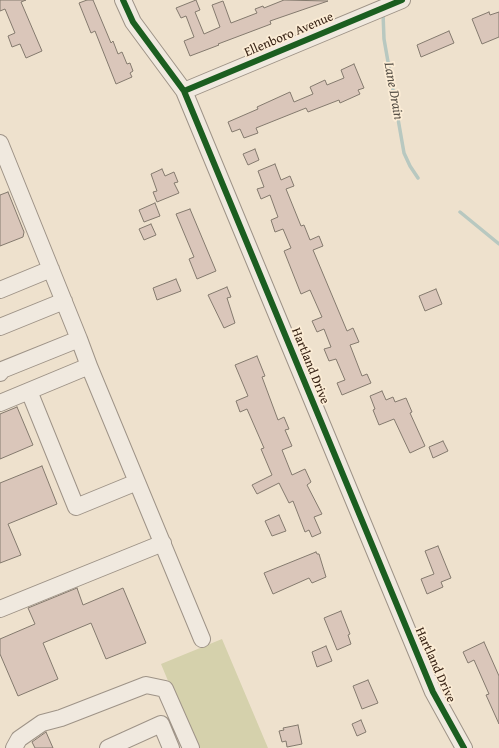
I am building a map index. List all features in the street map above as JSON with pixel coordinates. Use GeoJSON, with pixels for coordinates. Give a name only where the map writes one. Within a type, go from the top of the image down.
{"type":"FeatureCollection","features":[{"type":"Feature","properties":{"kind":"street","name":"Hartland Drive"},"geometry":{"type":"LineString","coordinates":[[123,0],[133,22],[184,91],[433,692],[464,748]]}},
{"type":"Feature","properties":{"kind":"street","name":"Ellenboro Avenue"},"geometry":{"type":"LineString","coordinates":[[184,91],[402,0]]}},
{"type":"Feature","properties":{"kind":"street"},"geometry":{"type":"LineString","coordinates":[[0,143],[5,169],[51,269],[89,366],[202,639]]}},
{"type":"Feature","properties":{"kind":"street"},"geometry":{"type":"LineString","coordinates":[[0,290],[51,269]]}},
{"type":"Feature","properties":{"kind":"street"},"geometry":{"type":"LineString","coordinates":[[0,327],[64,301]]}},
{"type":"Feature","properties":{"kind":"street"},"geometry":{"type":"LineString","coordinates":[[1,369],[79,339]]}},
{"type":"Feature","properties":{"kind":"street"},"geometry":{"type":"LineString","coordinates":[[0,403],[89,366]]}},
{"type":"Feature","properties":{"kind":"street"},"geometry":{"type":"LineString","coordinates":[[29,391],[76,507],[137,482]]}},
{"type":"Feature","properties":{"kind":"street"},"geometry":{"type":"LineString","coordinates":[[0,609],[163,543]]}},
{"type":"Feature","properties":{"kind":"street"},"geometry":{"type":"LineString","coordinates":[[14,748],[19,739],[42,723],[61,718],[146,685],[165,689],[191,748]]}},
{"type":"Feature","properties":{"kind":"street"},"geometry":{"type":"LineString","coordinates":[[108,748],[161,724],[171,748]]}},
{"type":"Feature","properties":{"kind":"shaded area"},"geometry":{"type":"Polygon","coordinates":[[[222,639],[268,748],[196,748],[161,664],[222,639]]]}},
{"type":"Feature","properties":{"kind":"building"},"geometry":{"type":"Polygon","coordinates":[[[0,0],[26,0],[21,2],[42,51],[26,58],[20,44],[12,47],[8,36],[15,33],[5,9],[0,11],[0,0]]]}},
{"type":"Feature","properties":{"kind":"building"},"geometry":{"type":"Polygon","coordinates":[[[87,0],[93,0],[111,43],[113,41],[118,54],[122,52],[127,64],[130,63],[133,71],[130,73],[132,77],[116,84],[95,31],[91,33],[79,3],[87,0]]]}},
{"type":"Feature","properties":{"kind":"building"},"geometry":{"type":"Polygon","coordinates":[[[196,0],[200,10],[195,12],[204,34],[220,27],[212,5],[223,1],[231,23],[257,13],[255,9],[263,6],[264,8],[284,0],[328,1],[270,21],[271,24],[190,56],[184,41],[194,37],[186,16],[181,18],[176,8],[196,0]]]}},
{"type":"Feature","properties":{"kind":"building"},"geometry":{"type":"Polygon","coordinates":[[[489,12],[490,15],[499,12],[499,37],[482,44],[472,19],[489,12]]]}},
{"type":"Feature","properties":{"kind":"building"},"geometry":{"type":"Polygon","coordinates":[[[449,31],[454,43],[421,57],[417,45],[449,31]]]}},
{"type":"Feature","properties":{"kind":"building"},"geometry":{"type":"Polygon","coordinates":[[[354,64],[364,88],[358,90],[360,94],[340,103],[339,100],[308,112],[306,108],[256,128],[258,133],[244,138],[240,129],[232,132],[228,122],[258,109],[257,107],[290,92],[294,102],[313,94],[310,87],[325,80],[327,85],[344,78],[341,70],[354,64]]]}},
{"type":"Feature","properties":{"kind":"building"},"geometry":{"type":"Polygon","coordinates":[[[255,149],[259,160],[248,165],[243,154],[255,149]]]}},
{"type":"Feature","properties":{"kind":"building"},"geometry":{"type":"Polygon","coordinates":[[[275,164],[281,180],[290,176],[294,186],[286,189],[301,226],[304,225],[310,240],[319,236],[323,246],[313,250],[347,331],[353,328],[359,342],[350,345],[362,376],[367,374],[371,383],[342,395],[337,383],[345,380],[336,359],[329,361],[324,349],[331,347],[324,329],[317,332],[312,321],[322,317],[310,290],[301,294],[284,251],[291,248],[283,229],[275,232],[271,220],[278,217],[270,195],[261,199],[257,189],[264,187],[258,171],[275,164]]]}},
{"type":"Feature","properties":{"kind":"building"},"geometry":{"type":"Polygon","coordinates":[[[162,169],[165,176],[174,172],[178,182],[174,183],[179,193],[157,202],[153,192],[157,191],[151,174],[162,169]]]}},
{"type":"Feature","properties":{"kind":"building"},"geometry":{"type":"Polygon","coordinates":[[[8,192],[24,232],[23,237],[0,246],[0,195],[8,192]]]}},
{"type":"Feature","properties":{"kind":"building"},"geometry":{"type":"Polygon","coordinates":[[[155,203],[160,216],[144,222],[139,210],[155,203]]]}},
{"type":"Feature","properties":{"kind":"building"},"geometry":{"type":"Polygon","coordinates":[[[190,209],[216,271],[197,279],[189,259],[194,257],[176,214],[190,209]]]}},
{"type":"Feature","properties":{"kind":"building"},"geometry":{"type":"Polygon","coordinates":[[[151,224],[156,235],[144,240],[139,229],[151,224]]]}},
{"type":"Feature","properties":{"kind":"building"},"geometry":{"type":"Polygon","coordinates":[[[176,279],[181,291],[157,300],[153,288],[176,279]]]}},
{"type":"Feature","properties":{"kind":"building"},"geometry":{"type":"Polygon","coordinates":[[[227,287],[231,297],[227,298],[235,323],[224,328],[208,295],[227,287]]]}},
{"type":"Feature","properties":{"kind":"building"},"geometry":{"type":"Polygon","coordinates":[[[436,289],[442,304],[425,311],[419,296],[436,289]]]}},
{"type":"Feature","properties":{"kind":"building"},"geometry":{"type":"Polygon","coordinates":[[[257,356],[265,376],[262,377],[278,420],[284,417],[289,429],[285,430],[292,446],[282,450],[292,475],[305,469],[311,482],[307,485],[322,514],[314,517],[321,533],[312,537],[309,530],[305,532],[293,501],[289,503],[279,483],[257,494],[252,485],[272,475],[261,449],[264,448],[247,409],[240,412],[236,401],[248,396],[235,365],[257,356]]]}},
{"type":"Feature","properties":{"kind":"building"},"geometry":{"type":"Polygon","coordinates":[[[382,391],[386,400],[393,397],[395,402],[406,398],[412,412],[410,413],[425,446],[410,453],[394,419],[379,425],[373,410],[375,409],[370,396],[382,391]]]}},
{"type":"Feature","properties":{"kind":"building"},"geometry":{"type":"Polygon","coordinates":[[[17,407],[33,445],[0,459],[0,414],[17,407]]]}},
{"type":"Feature","properties":{"kind":"building"},"geometry":{"type":"Polygon","coordinates":[[[443,441],[448,451],[433,458],[429,447],[443,441]]]}},
{"type":"Feature","properties":{"kind":"building"},"geometry":{"type":"Polygon","coordinates":[[[42,466],[57,504],[8,524],[21,555],[0,563],[0,483],[42,466]]]}},
{"type":"Feature","properties":{"kind":"building"},"geometry":{"type":"Polygon","coordinates":[[[279,515],[286,531],[272,536],[265,521],[279,515]]]}},
{"type":"Feature","properties":{"kind":"building"},"geometry":{"type":"Polygon","coordinates":[[[438,546],[451,578],[441,582],[443,587],[427,594],[421,579],[434,574],[425,551],[438,546]]]}},
{"type":"Feature","properties":{"kind":"building"},"geometry":{"type":"Polygon","coordinates":[[[316,552],[319,554],[326,577],[312,583],[309,578],[273,594],[264,573],[316,552]]]}},
{"type":"Feature","properties":{"kind":"building"},"geometry":{"type":"Polygon","coordinates":[[[77,588],[83,605],[123,588],[146,643],[106,659],[91,623],[43,643],[58,679],[18,696],[0,654],[0,639],[35,624],[28,608],[77,588]]]}},
{"type":"Feature","properties":{"kind":"building"},"geometry":{"type":"Polygon","coordinates":[[[341,611],[350,634],[348,635],[351,644],[337,650],[324,618],[341,611]]]}},
{"type":"Feature","properties":{"kind":"building"},"geometry":{"type":"Polygon","coordinates":[[[484,642],[499,676],[499,724],[486,695],[489,694],[474,660],[468,663],[463,652],[484,642]]]}},
{"type":"Feature","properties":{"kind":"building"},"geometry":{"type":"Polygon","coordinates":[[[326,646],[332,661],[317,667],[312,652],[326,646]]]}},
{"type":"Feature","properties":{"kind":"building"},"geometry":{"type":"Polygon","coordinates":[[[368,680],[378,703],[362,709],[353,686],[368,680]]]}},
{"type":"Feature","properties":{"kind":"building"},"geometry":{"type":"Polygon","coordinates":[[[361,720],[366,732],[357,736],[352,724],[361,720]]]}},
{"type":"Feature","properties":{"kind":"building"},"geometry":{"type":"Polygon","coordinates":[[[298,725],[302,744],[287,747],[286,741],[282,742],[279,731],[284,730],[283,728],[298,725]]]}},
{"type":"Feature","properties":{"kind":"building"},"geometry":{"type":"Polygon","coordinates":[[[46,732],[53,748],[35,748],[32,742],[46,732]]]}},
{"type":"Feature","properties":{"kind":"waterway","name":"Lane Drain"},"geometry":{"type":"LineString","coordinates":[[383,13],[384,39],[404,153],[418,178]]}},
{"type":"Feature","properties":{"kind":"waterway","name":"Lane Drain"},"geometry":{"type":"LineString","coordinates":[[460,212],[499,244]]}},
{"type":"Feature","properties":{"kind":"cycle path"},"geometry":{"type":"LineString","coordinates":[[123,0],[133,22],[184,91],[433,692],[464,748]]}},
{"type":"Feature","properties":{"kind":"cycle path"},"geometry":{"type":"LineString","coordinates":[[184,91],[402,0]]}}]}
